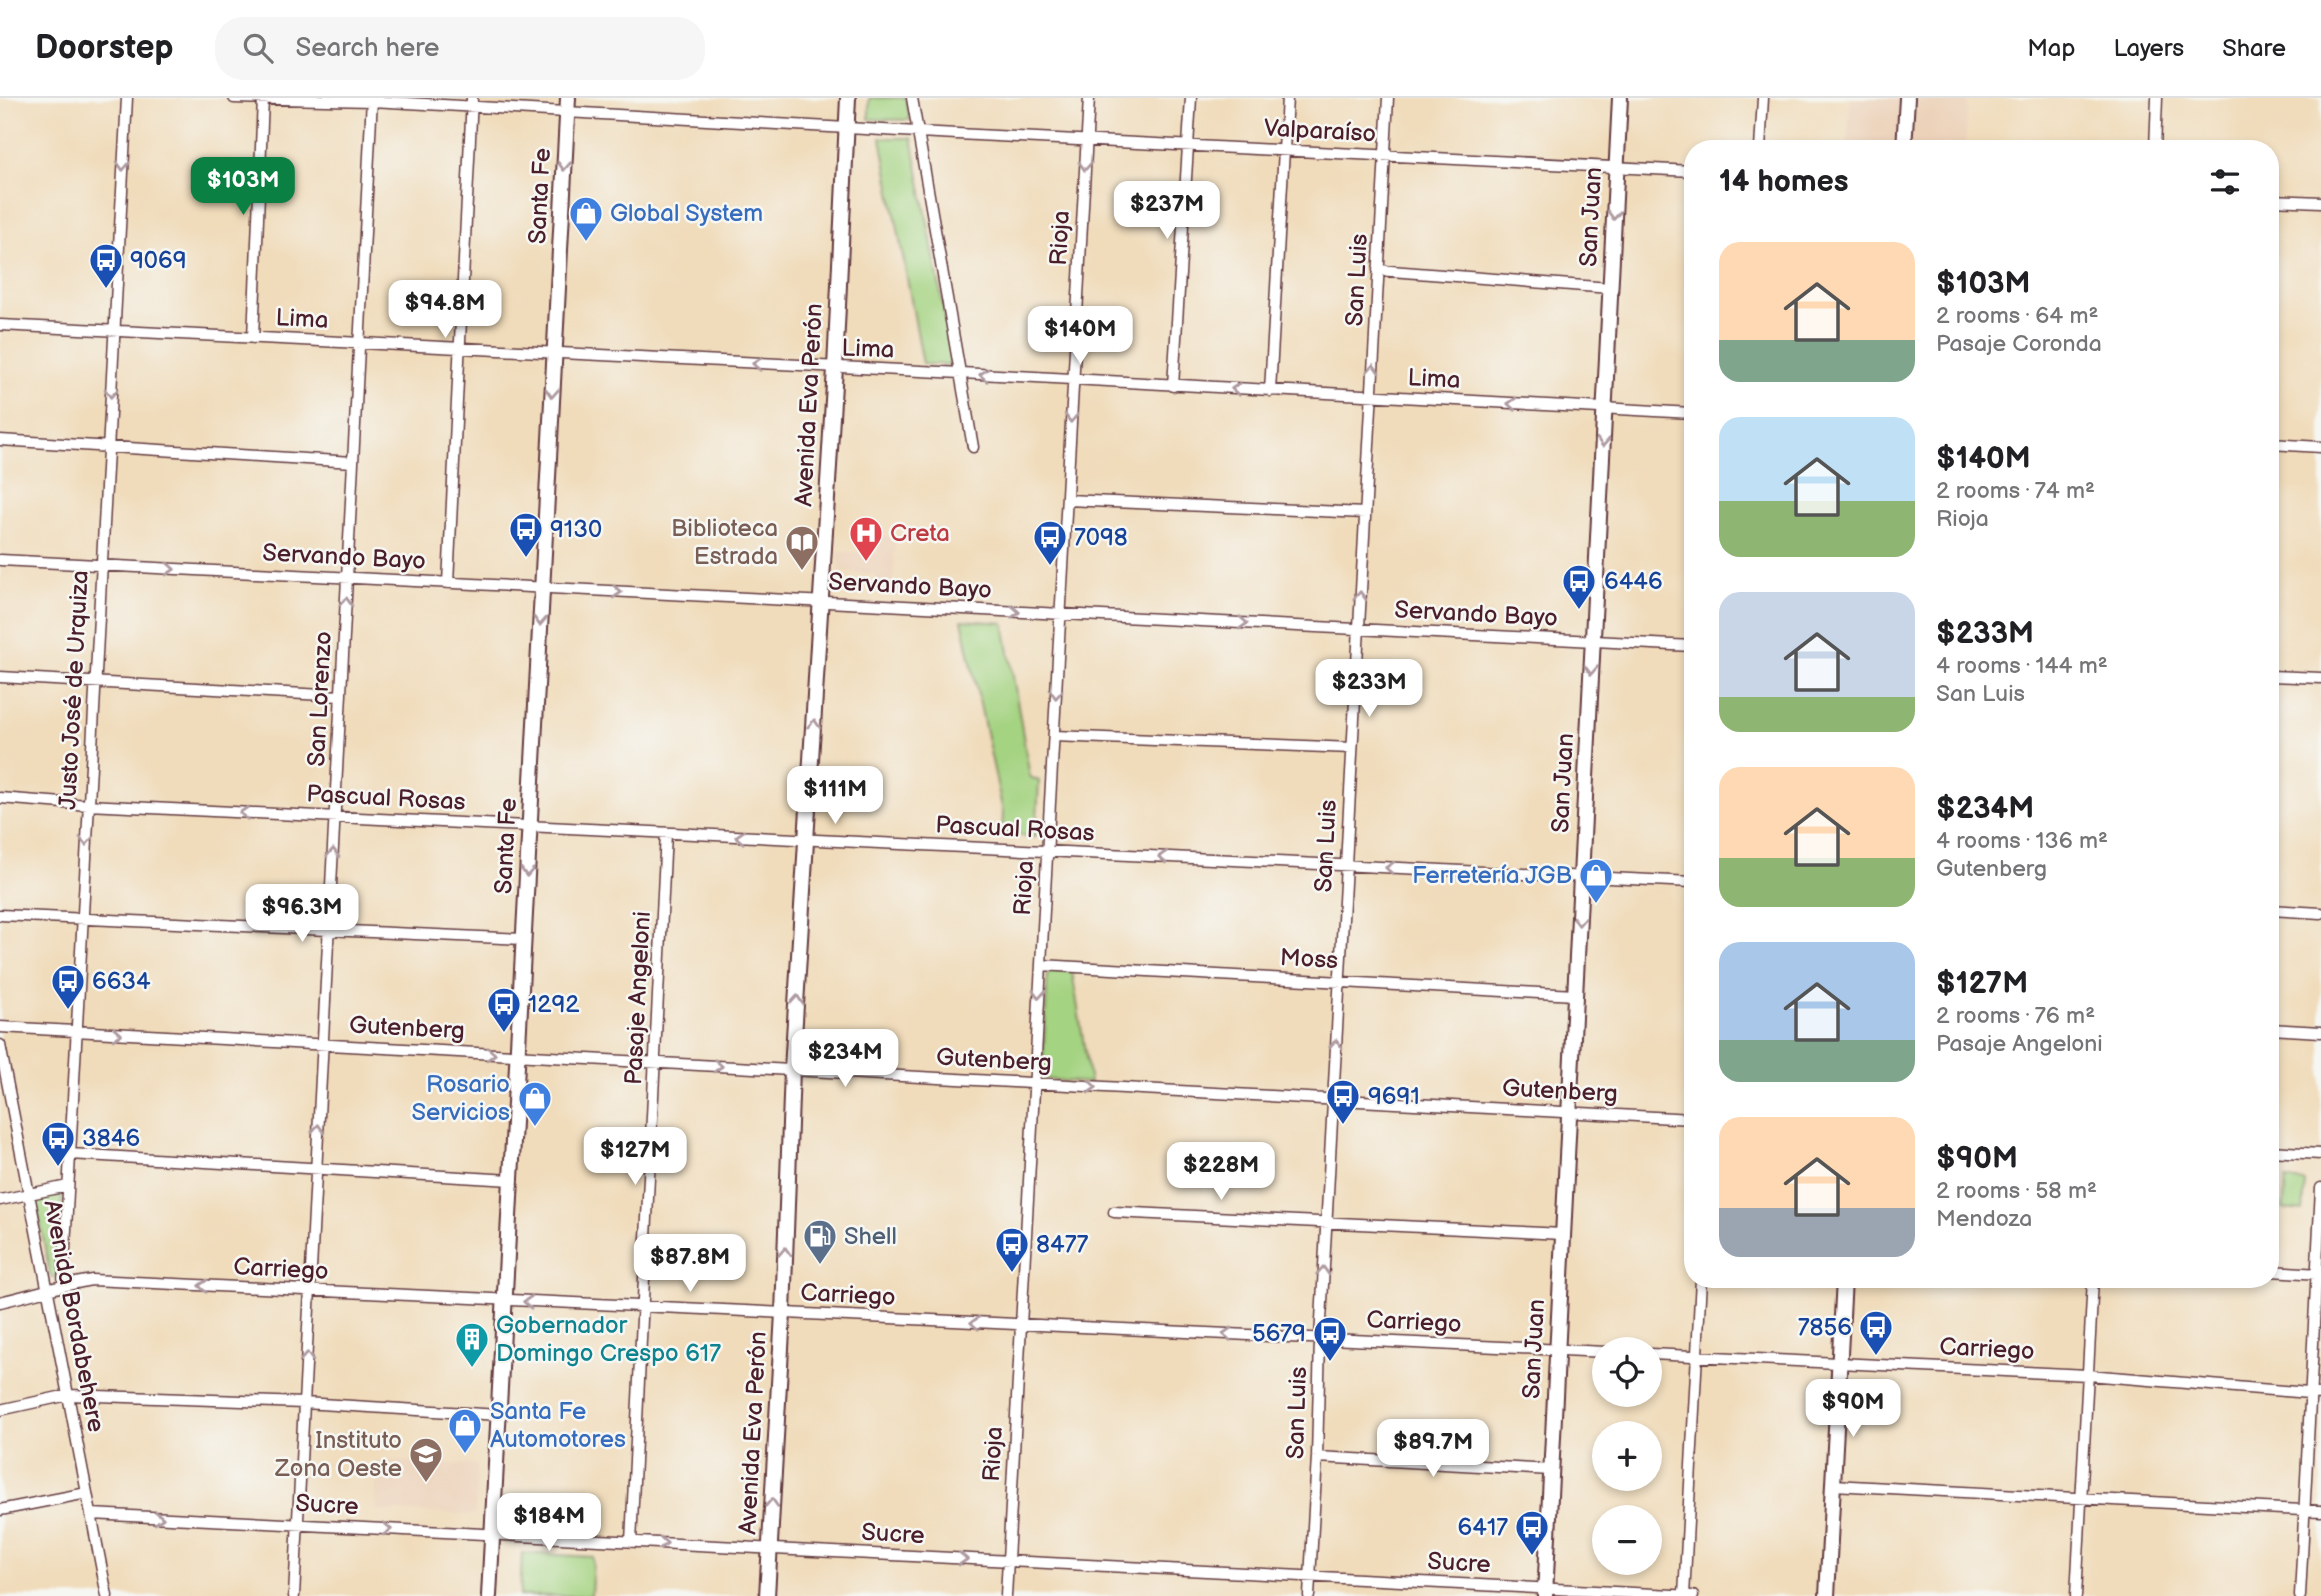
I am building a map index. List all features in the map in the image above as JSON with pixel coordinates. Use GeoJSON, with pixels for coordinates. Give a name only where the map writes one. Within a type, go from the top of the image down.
{"type":"FeatureCollection","features":[{"type":"Feature","properties":{"kind":"main road","name":"Avenida Eva Perón"},"geometry":{"type":"LineString","coordinates":[[767,1596],[783,1313],[792,1070],[808,840],[848,98]]}},
{"type":"Feature","properties":{"kind":"main road","name":"San Juan"},"geometry":{"type":"LineString","coordinates":[[1545,1592],[1620,98]]}},
{"type":"Feature","properties":{"kind":"main road"},"geometry":{"type":"LineString","coordinates":[[1905,140],[1907,98]]}},
{"type":"Feature","properties":{"kind":"main road","name":"Santa Fe"},"geometry":{"type":"LineString","coordinates":[[489,1596],[567,104]]}},
{"type":"Feature","properties":{"kind":"main road"},"geometry":{"type":"LineString","coordinates":[[1827,1596],[1843,1288]]}},
{"type":"Feature","properties":{"kind":"street","name":"Justo José de Urquiza"},"geometry":{"type":"LineString","coordinates":[[62,1285],[127,98]]}},
{"type":"Feature","properties":{"kind":"street","name":"Valparaíso"},"geometry":{"type":"LineString","coordinates":[[234,98],[567,104],[846,128],[1684,171]]}},
{"type":"Feature","properties":{"kind":"street"},"geometry":{"type":"LineString","coordinates":[[912,98],[973,447]]}},
{"type":"Feature","properties":{"kind":"street","name":"Rioja"},"geometry":{"type":"LineString","coordinates":[[1006,1596],[1089,98]]}},
{"type":"Feature","properties":{"kind":"street"},"geometry":{"type":"LineString","coordinates":[[1173,386],[1191,98]]}},
{"type":"Feature","properties":{"kind":"street"},"geometry":{"type":"LineString","coordinates":[[1270,391],[1287,98]]}},
{"type":"Feature","properties":{"kind":"street","name":"San Luis"},"geometry":{"type":"LineString","coordinates":[[1309,1596],[1326,1223],[1388,98]]}},
{"type":"Feature","properties":{"kind":"street"},"geometry":{"type":"LineString","coordinates":[[1761,140],[1763,98]]}},
{"type":"Feature","properties":{"kind":"street"},"geometry":{"type":"LineString","coordinates":[[2155,140],[2157,98]]}},
{"type":"Feature","properties":{"kind":"street"},"geometry":{"type":"LineString","coordinates":[[253,338],[263,99]]}},
{"type":"Feature","properties":{"kind":"street","name":"San Lorenzo"},"geometry":{"type":"LineString","coordinates":[[294,1596],[372,99]]}},
{"type":"Feature","properties":{"kind":"street"},"geometry":{"type":"LineString","coordinates":[[448,583],[472,102]]}},
{"type":"Feature","properties":{"kind":"street"},"geometry":{"type":"LineString","coordinates":[[2279,200],[2321,202]]}},
{"type":"Feature","properties":{"kind":"street"},"geometry":{"type":"LineString","coordinates":[[1378,270],[1610,288]]}},
{"type":"Feature","properties":{"kind":"street","name":"Lima"},"geometry":{"type":"LineString","coordinates":[[0,325],[961,373],[1684,414]]}},
{"type":"Feature","properties":{"kind":"street"},"geometry":{"type":"LineString","coordinates":[[0,440],[353,462]]}},
{"type":"Feature","properties":{"kind":"street"},"geometry":{"type":"LineString","coordinates":[[2279,445],[2321,447]]}},
{"type":"Feature","properties":{"kind":"street"},"geometry":{"type":"LineString","coordinates":[[1067,500],[1365,513]]}},
{"type":"Feature","properties":{"kind":"street","name":"Servando Bayo"},"geometry":{"type":"LineString","coordinates":[[0,560],[1684,646]]}},
{"type":"Feature","properties":{"kind":"street"},"geometry":{"type":"LineString","coordinates":[[2279,676],[2321,678]]}},
{"type":"Feature","properties":{"kind":"street"},"geometry":{"type":"LineString","coordinates":[[0,677],[341,696]]}},
{"type":"Feature","properties":{"kind":"street"},"geometry":{"type":"LineString","coordinates":[[1054,736],[1352,748]]}},
{"type":"Feature","properties":{"kind":"street","name":"Pascual Rosas"},"geometry":{"type":"LineString","coordinates":[[0,798],[88,805],[1684,883]]}},
{"type":"Feature","properties":{"kind":"street","name":"Pasaje Angeloni"},"geometry":{"type":"LineString","coordinates":[[631,1542],[666,833]]}},
{"type":"Feature","properties":{"kind":"street"},"geometry":{"type":"LineString","coordinates":[[2279,911],[2321,913]]}},
{"type":"Feature","properties":{"kind":"street"},"geometry":{"type":"LineString","coordinates":[[0,915],[523,939]]}},
{"type":"Feature","properties":{"kind":"street","name":"Moss"},"geometry":{"type":"LineString","coordinates":[[1041,965],[1575,995]]}},
{"type":"Feature","properties":{"kind":"street","name":"Gutenberg"},"geometry":{"type":"LineString","coordinates":[[0,1027],[1684,1119]]}},
{"type":"Feature","properties":{"kind":"street"},"geometry":{"type":"LineString","coordinates":[[2279,1030],[2321,1032]]}},
{"type":"Feature","properties":{"kind":"street","name":"Avenida Bordabehere"},"geometry":{"type":"LineString","coordinates":[[0,1048],[105,1596]]}},
{"type":"Feature","properties":{"kind":"street"},"geometry":{"type":"LineString","coordinates":[[2279,1152],[2321,1154]]}},
{"type":"Feature","properties":{"kind":"street"},"geometry":{"type":"LineString","coordinates":[[69,1154],[511,1180]]}},
{"type":"Feature","properties":{"kind":"street"},"geometry":{"type":"LineString","coordinates":[[0,1200],[68,1186]]}},
{"type":"Feature","properties":{"kind":"street"},"geometry":{"type":"LineString","coordinates":[[2301,1596],[2309,1393],[2319,1274],[2321,1188]]}},
{"type":"Feature","properties":{"kind":"street"},"geometry":{"type":"LineString","coordinates":[[1114,1212],[1563,1234]]}},
{"type":"Feature","properties":{"kind":"street"},"geometry":{"type":"LineString","coordinates":[[2279,1272],[2319,1274]]}},
{"type":"Feature","properties":{"kind":"street","name":"Carriego"},"geometry":{"type":"LineString","coordinates":[[0,1302],[62,1285],[92,1280],[1592,1351]]}},
{"type":"Feature","properties":{"kind":"street"},"geometry":{"type":"LineString","coordinates":[[1684,1596],[1701,1288]]}},
{"type":"Feature","properties":{"kind":"street"},"geometry":{"type":"LineString","coordinates":[[2076,1596],[2093,1288]]}},
{"type":"Feature","properties":{"kind":"street","name":"Carriego"},"geometry":{"type":"LineString","coordinates":[[1662,1355],[2088,1375],[2321,1394]]}},
{"type":"Feature","properties":{"kind":"street"},"geometry":{"type":"LineString","coordinates":[[0,1410],[68,1395],[304,1403],[499,1415]]}},
{"type":"Feature","properties":{"kind":"street"},"geometry":{"type":"LineString","coordinates":[[1317,1457],[1551,1470]]}},
{"type":"Feature","properties":{"kind":"street"},"geometry":{"type":"LineString","coordinates":[[1833,1485],[2321,1511]]}},
{"type":"Feature","properties":{"kind":"street"},"geometry":{"type":"LineString","coordinates":[[0,1510],[87,1493]]}},
{"type":"Feature","properties":{"kind":"street","name":"Sucre"},"geometry":{"type":"LineString","coordinates":[[91,1514],[1310,1577],[1545,1592],[1693,1596]]}},
{"type":"Feature","properties":{"kind":"shaded area"},"geometry":{"type":"Polygon","coordinates":[[[1850,98],[1968,98],[1966,140],[1848,140],[1850,98]]]}},
{"type":"Feature","properties":{"kind":"shaded area","name":"Creta"},"geometry":{"type":"Polygon","coordinates":[[[878,536],[895,537],[893,591],[876,590],[876,574],[838,571],[839,552],[877,554],[878,536]]]}},
{"type":"Feature","properties":{"kind":"shaded area","name":"Instituto Zona Oeste"},"geometry":{"type":"Polygon","coordinates":[[[377,1460],[477,1465],[475,1515],[375,1510],[377,1460]]]}},
{"type":"Feature","properties":{"kind":"green space"},"geometry":{"type":"Polygon","coordinates":[[[869,98],[906,98],[910,120],[869,119],[869,98]]]}},
{"type":"Feature","properties":{"kind":"green space"},"geometry":{"type":"Polygon","coordinates":[[[881,138],[912,138],[954,365],[923,364],[881,138]]]}},
{"type":"Feature","properties":{"kind":"green space"},"geometry":{"type":"Polygon","coordinates":[[[962,620],[1004,623],[1030,777],[1039,781],[1036,837],[1002,834],[1003,812],[962,620]]]}},
{"type":"Feature","properties":{"kind":"green space"},"geometry":{"type":"Polygon","coordinates":[[[1048,969],[1072,971],[1090,1083],[1042,1079],[1048,969]]]}},
{"type":"Feature","properties":{"kind":"green space"},"geometry":{"type":"Polygon","coordinates":[[[2286,1180],[2305,1182],[2303,1211],[2283,1209],[2286,1180]]]}},
{"type":"Feature","properties":{"kind":"green space"},"geometry":{"type":"Polygon","coordinates":[[[59,1193],[62,1198],[58,1274],[54,1278],[50,1275],[36,1201],[59,1193]]]}},
{"type":"Feature","properties":{"kind":"green space"},"geometry":{"type":"Polygon","coordinates":[[[522,1553],[593,1557],[591,1596],[520,1596],[522,1553]]]}},
{"type":"Feature","properties":{"kind":"place","name":"Global System"},"geometry":{"type":"Point","coordinates":[586,243]}},
{"type":"Feature","properties":{"kind":"place","name":"9069"},"geometry":{"type":"Point","coordinates":[106,290]}},
{"type":"Feature","properties":{"kind":"place","name":"9130"},"geometry":{"type":"Point","coordinates":[526,559]}},
{"type":"Feature","properties":{"kind":"place","name":"Creta"},"geometry":{"type":"Point","coordinates":[866,563]}},
{"type":"Feature","properties":{"kind":"place","name":"7098"},"geometry":{"type":"Point","coordinates":[1050,567]}},
{"type":"Feature","properties":{"kind":"place","name":"Biblioteca Estrada"},"geometry":{"type":"Point","coordinates":[802,572]}},
{"type":"Feature","properties":{"kind":"place","name":"6446"},"geometry":{"type":"Point","coordinates":[1579,611]}},
{"type":"Feature","properties":{"kind":"place","name":"Ferretería JGB"},"geometry":{"type":"Point","coordinates":[1596,905]}},
{"type":"Feature","properties":{"kind":"place","name":"6634"},"geometry":{"type":"Point","coordinates":[68,1011]}},
{"type":"Feature","properties":{"kind":"place","name":"1292"},"geometry":{"type":"Point","coordinates":[504,1034]}},
{"type":"Feature","properties":{"kind":"place","name":"9691"},"geometry":{"type":"Point","coordinates":[1343,1126]}},
{"type":"Feature","properties":{"kind":"place","name":"Rosario Servicios"},"geometry":{"type":"Point","coordinates":[535,1128]}},
{"type":"Feature","properties":{"kind":"place","name":"3846"},"geometry":{"type":"Point","coordinates":[58,1168]}},
{"type":"Feature","properties":{"kind":"place","name":"Shell"},"geometry":{"type":"Point","coordinates":[820,1266]}},
{"type":"Feature","properties":{"kind":"place","name":"8477"},"geometry":{"type":"Point","coordinates":[1012,1274]}},
{"type":"Feature","properties":{"kind":"place","name":"7856"},"geometry":{"type":"Point","coordinates":[1876,1357]}},
{"type":"Feature","properties":{"kind":"place","name":"5679"},"geometry":{"type":"Point","coordinates":[1330,1363]}},
{"type":"Feature","properties":{"kind":"place","name":"Gobernador Domingo Crespo 617"},"geometry":{"type":"Point","coordinates":[472,1369]}},
{"type":"Feature","properties":{"kind":"place","name":"Santa Fe Automotores"},"geometry":{"type":"Point","coordinates":[465,1455]}},
{"type":"Feature","properties":{"kind":"place","name":"Instituto Zona Oeste"},"geometry":{"type":"Point","coordinates":[426,1484]}},
{"type":"Feature","properties":{"kind":"place","name":"6417"},"geometry":{"type":"Point","coordinates":[1532,1557]}}]}
